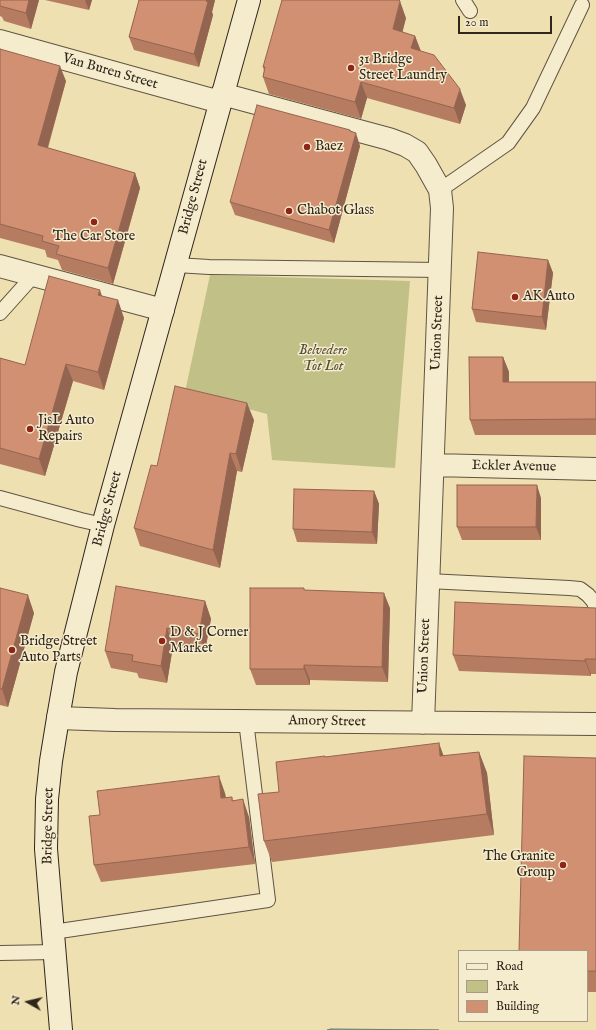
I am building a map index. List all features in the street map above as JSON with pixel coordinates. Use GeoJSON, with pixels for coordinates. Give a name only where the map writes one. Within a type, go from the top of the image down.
{"type":"FeatureCollection","features":[{"type":"Feature","properties":{"kind":"street","name":"Bridge Street"},"geometry":{"type":"LineString","coordinates":[[61,1028],[46,849],[47,799],[58,718],[68,667],[103,525],[248,0]]}},
{"type":"Feature","properties":{"kind":"street","name":"Van Buren Street"},"geometry":{"type":"LineString","coordinates":[[0,41],[221,98]]}},
{"type":"Feature","properties":{"kind":"street","name":"Union Street"},"geometry":{"type":"LineString","coordinates":[[221,98],[389,139],[405,145],[417,152],[440,190],[442,208],[423,723]]}},
{"type":"Feature","properties":{"kind":"street"},"geometry":{"type":"LineString","coordinates":[[0,266],[163,310]]}},
{"type":"Feature","properties":{"kind":"street","name":"Eckler Avenue"},"geometry":{"type":"LineString","coordinates":[[433,465],[596,469]]}},
{"type":"Feature","properties":{"kind":"street","name":"Amory Street"},"geometry":{"type":"LineString","coordinates":[[58,718],[596,724]]}},
{"type":"Feature","properties":{"kind":"lane"},"geometry":{"type":"LineString","coordinates":[[440,190],[508,143],[533,108],[582,5]]}},
{"type":"Feature","properties":{"kind":"lane"},"geometry":{"type":"LineString","coordinates":[[176,265],[209,267],[440,270]]}},
{"type":"Feature","properties":{"kind":"lane"},"geometry":{"type":"LineString","coordinates":[[0,313],[34,275]]}},
{"type":"Feature","properties":{"kind":"lane"},"geometry":{"type":"LineString","coordinates":[[0,498],[103,525]]}},
{"type":"Feature","properties":{"kind":"lane"},"geometry":{"type":"LineString","coordinates":[[428,581],[580,589],[594,602],[596,609]]}},
{"type":"Feature","properties":{"kind":"lane"},"geometry":{"type":"LineString","coordinates":[[0,953],[268,900],[246,721]]}},
{"type":"Feature","properties":{"kind":"green space","name":"Belvedere Tot Lot"},"geometry":{"type":"Polygon","coordinates":[[[210,275],[410,281],[395,468],[272,460],[267,414],[185,392],[210,275]]]}},
{"type":"Feature","properties":{"kind":"shaded area"},"geometry":{"type":"Polygon","coordinates":[[[331,1029],[438,1030],[327,1030],[331,1029]]]}},
{"type":"Feature","properties":{"kind":"building"},"geometry":{"type":"Polygon","coordinates":[[[0,0],[29,0],[26,13],[0,6],[0,0]]]}},
{"type":"Feature","properties":{"kind":"building"},"geometry":{"type":"Polygon","coordinates":[[[139,0],[207,0],[206,1],[208,2],[194,54],[129,37],[139,0]]]}},
{"type":"Feature","properties":{"kind":"building","name":"31 Bridge Street Laundry"},"geometry":{"type":"Polygon","coordinates":[[[282,0],[399,0],[393,29],[415,36],[411,48],[434,55],[460,89],[454,108],[361,82],[355,102],[263,77],[265,67],[263,67],[282,0]]]}},
{"type":"Feature","properties":{"kind":"building"},"geometry":{"type":"Polygon","coordinates":[[[0,49],[60,66],[38,145],[135,173],[108,268],[56,254],[59,246],[42,241],[43,236],[0,224],[0,49]]]}},
{"type":"Feature","properties":{"kind":"building"},"geometry":{"type":"Polygon","coordinates":[[[257,105],[350,130],[356,133],[329,230],[230,202],[257,105]]]}},
{"type":"Feature","properties":{"kind":"building","name":"AK Auto"},"geometry":{"type":"Polygon","coordinates":[[[478,252],[548,260],[542,317],[472,309],[478,252]]]}},
{"type":"Feature","properties":{"kind":"building"},"geometry":{"type":"Polygon","coordinates":[[[49,276],[100,290],[98,295],[118,300],[98,372],[66,364],[39,459],[0,448],[0,358],[25,365],[49,276]]]}},
{"type":"Feature","properties":{"kind":"building"},"geometry":{"type":"Polygon","coordinates":[[[469,357],[503,357],[503,382],[596,382],[596,419],[470,420],[469,357]]]}},
{"type":"Feature","properties":{"kind":"building"},"geometry":{"type":"Polygon","coordinates":[[[175,386],[247,403],[236,454],[230,453],[213,550],[134,528],[151,465],[157,466],[175,386]]]}},
{"type":"Feature","properties":{"kind":"building"},"geometry":{"type":"Polygon","coordinates":[[[457,485],[537,485],[536,527],[457,527],[457,485]]]}},
{"type":"Feature","properties":{"kind":"building"},"geometry":{"type":"Polygon","coordinates":[[[294,489],[374,491],[372,532],[293,529],[294,489]]]}},
{"type":"Feature","properties":{"kind":"building","name":"D & J Corner Market"},"geometry":{"type":"Polygon","coordinates":[[[116,586],[205,601],[199,634],[167,628],[161,666],[132,661],[133,655],[105,651],[116,586]]]}},
{"type":"Feature","properties":{"kind":"building"},"geometry":{"type":"Polygon","coordinates":[[[0,588],[28,595],[2,689],[0,689],[0,588]]]}},
{"type":"Feature","properties":{"kind":"building"},"geometry":{"type":"Polygon","coordinates":[[[250,588],[304,588],[304,590],[384,593],[382,667],[304,665],[304,669],[250,669],[250,588]]]}},
{"type":"Feature","properties":{"kind":"building"},"geometry":{"type":"Polygon","coordinates":[[[455,602],[596,608],[596,659],[585,659],[585,661],[453,655],[455,602]]]}},
{"type":"Feature","properties":{"kind":"building"},"geometry":{"type":"Polygon","coordinates":[[[439,743],[440,756],[479,752],[487,814],[264,841],[258,794],[279,792],[276,762],[439,743]]]}},
{"type":"Feature","properties":{"kind":"building","name":"The Granite Group"},"geometry":{"type":"Polygon","coordinates":[[[524,756],[596,758],[596,971],[588,971],[588,950],[519,950],[524,756]]]}},
{"type":"Feature","properties":{"kind":"building"},"geometry":{"type":"Polygon","coordinates":[[[219,776],[221,798],[232,797],[232,801],[243,799],[249,847],[94,865],[89,816],[100,815],[97,791],[219,776]]]}},
{"type":"Feature","properties":{"kind":"place","name":"31 Bridge Street Laundry"},"geometry":{"type":"Point","coordinates":[351,68]}},
{"type":"Feature","properties":{"kind":"place","name":"Baez"},"geometry":{"type":"Point","coordinates":[307,147]}},
{"type":"Feature","properties":{"kind":"place","name":"Chabot Glass"},"geometry":{"type":"Point","coordinates":[289,211]}},
{"type":"Feature","properties":{"kind":"place","name":"The Car Store"},"geometry":{"type":"Point","coordinates":[94,222]}},
{"type":"Feature","properties":{"kind":"place","name":"AK Auto"},"geometry":{"type":"Point","coordinates":[515,297]}},
{"type":"Feature","properties":{"kind":"place","name":"JisL Auto Repairs"},"geometry":{"type":"Point","coordinates":[30,429]}},
{"type":"Feature","properties":{"kind":"place","name":"D & J Corner Market"},"geometry":{"type":"Point","coordinates":[162,641]}},
{"type":"Feature","properties":{"kind":"place","name":"Bridge Street Auto Parts"},"geometry":{"type":"Point","coordinates":[12,650]}},
{"type":"Feature","properties":{"kind":"place","name":"The Granite Group"},"geometry":{"type":"Point","coordinates":[563,865]}}]}
